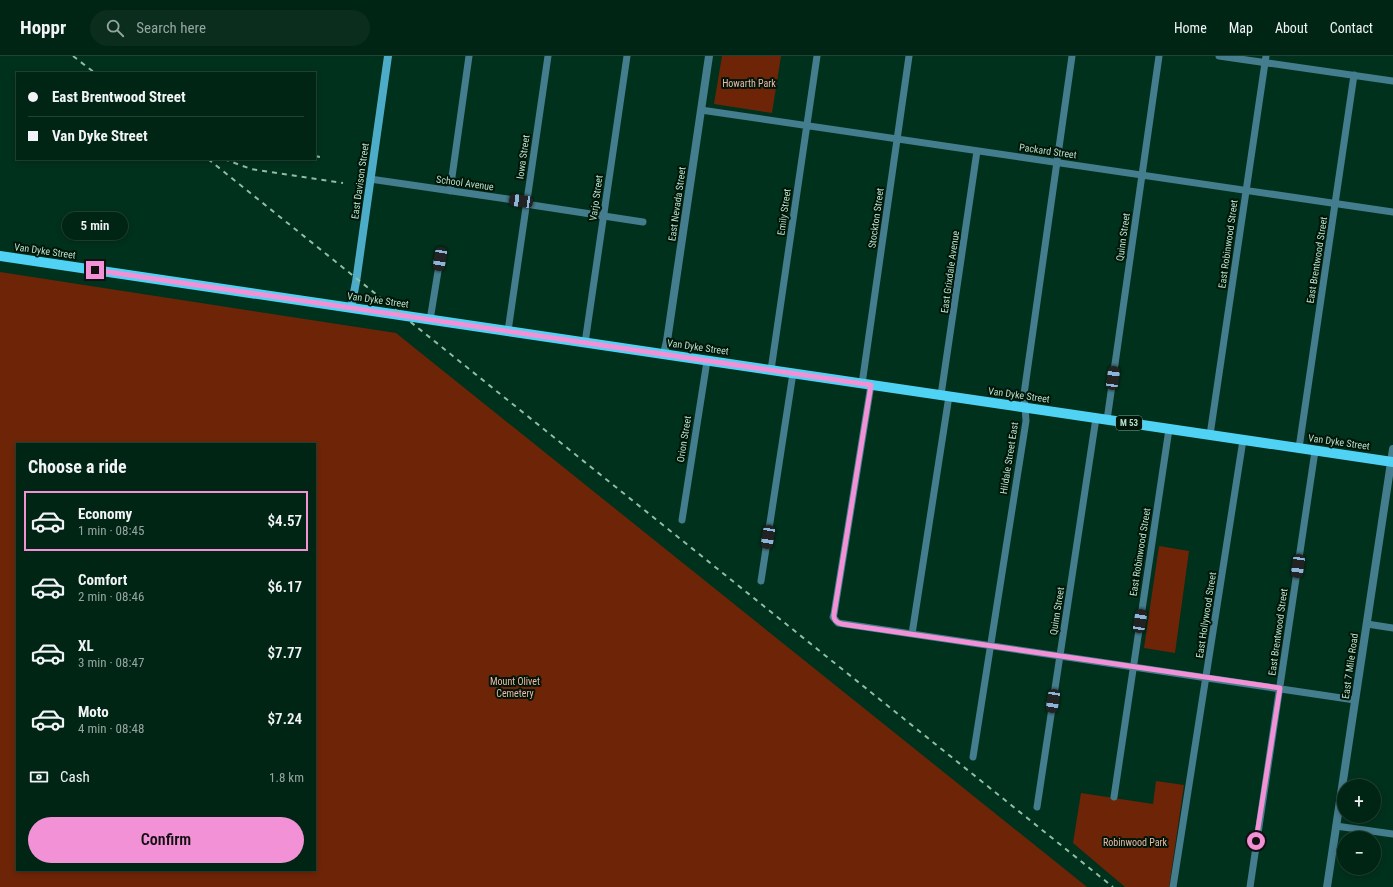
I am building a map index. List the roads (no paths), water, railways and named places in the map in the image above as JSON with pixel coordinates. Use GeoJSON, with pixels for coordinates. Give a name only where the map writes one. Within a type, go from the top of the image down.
{"type":"FeatureCollection","features":[{"type":"Feature","properties":{"kind":"main road","name":"East Davison Street"},"geometry":{"type":"LineString","coordinates":[[351,308],[388,56]]}},
{"type":"Feature","properties":{"kind":"main road","name":"Van Dyke Street"},"geometry":{"type":"LineString","coordinates":[[0,256],[1392,462]]}},
{"type":"Feature","properties":{"kind":"street"},"geometry":{"type":"LineString","coordinates":[[450,191],[469,56]]}},
{"type":"Feature","properties":{"kind":"street","name":"Iowa Street"},"geometry":{"type":"LineString","coordinates":[[508,331],[548,56]]}},
{"type":"Feature","properties":{"kind":"street","name":"Varjo Street"},"geometry":{"type":"LineString","coordinates":[[585,343],[627,56]]}},
{"type":"Feature","properties":{"kind":"street","name":"East Nevada Street"},"geometry":{"type":"LineString","coordinates":[[664,354],[709,56]]}},
{"type":"Feature","properties":{"kind":"street","name":"Emily Street"},"geometry":{"type":"LineString","coordinates":[[771,370],[817,56]]}},
{"type":"Feature","properties":{"kind":"street","name":"Stockton Street"},"geometry":{"type":"LineString","coordinates":[[909,56],[866,384],[833,617],[836,621],[842,624],[912,634]]}},
{"type":"Feature","properties":{"kind":"street","name":"Hildale Street East"},"geometry":{"type":"LineString","coordinates":[[973,756],[1026,421],[1024,394],[1072,56]]}},
{"type":"Feature","properties":{"kind":"street","name":"Quinn Street"},"geometry":{"type":"LineString","coordinates":[[1107,420],[1159,56]]}},
{"type":"Feature","properties":{"kind":"street"},"geometry":{"type":"LineString","coordinates":[[1220,56],[1265,59],[1393,81]]}},
{"type":"Feature","properties":{"kind":"street","name":"East Robinwood Street"},"geometry":{"type":"LineString","coordinates":[[1210,435],[1265,59]]}},
{"type":"Feature","properties":{"kind":"street","name":"East Brentwood Street"},"geometry":{"type":"LineString","coordinates":[[1299,448],[1354,75]]}},
{"type":"Feature","properties":{"kind":"street","name":"Packard Street"},"geometry":{"type":"LineString","coordinates":[[701,110],[1393,212]]}},
{"type":"Feature","properties":{"kind":"street","name":"East Grixdale Avenue"},"geometry":{"type":"LineString","coordinates":[[912,634],[946,396],[977,151]]}},
{"type":"Feature","properties":{"kind":"street","name":"School Avenue"},"geometry":{"type":"LineString","coordinates":[[370,179],[521,201],[532,206],[644,222]]}},
{"type":"Feature","properties":{"kind":"street"},"geometry":{"type":"LineString","coordinates":[[430,320],[440,259]]}},
{"type":"Feature","properties":{"kind":"street","name":"Orion Street"},"geometry":{"type":"LineString","coordinates":[[682,520],[707,361]]}},
{"type":"Feature","properties":{"kind":"street"},"geometry":{"type":"LineString","coordinates":[[761,581],[794,374]]}},
{"type":"Feature","properties":{"kind":"street","name":"Quinn Street"},"geometry":{"type":"LineString","coordinates":[[1037,807],[1096,418]]}},
{"type":"Feature","properties":{"kind":"street","name":"East Robinwood Street"},"geometry":{"type":"LineString","coordinates":[[1114,797],[1169,429]]}},
{"type":"Feature","properties":{"kind":"street","name":"East Hollywood Street"},"geometry":{"type":"LineString","coordinates":[[1173,887],[1243,440]]}},
{"type":"Feature","properties":{"kind":"street","name":"East 7 Mile Road"},"geometry":{"type":"LineString","coordinates":[[1327,887],[1393,449]]}},
{"type":"Feature","properties":{"kind":"street","name":"East Brentwood Street"},"geometry":{"type":"LineString","coordinates":[[1250,887],[1315,451]]}},
{"type":"Feature","properties":{"kind":"street"},"geometry":{"type":"LineString","coordinates":[[1367,624],[1393,628]]}},
{"type":"Feature","properties":{"kind":"street"},"geometry":{"type":"LineString","coordinates":[[912,634],[1355,700]]}},
{"type":"Feature","properties":{"kind":"street"},"geometry":{"type":"LineString","coordinates":[[1336,826],[1393,834]]}},
{"type":"Feature","properties":{"kind":"railway"},"geometry":{"type":"LineString","coordinates":[[73,56],[94,72]]}},
{"type":"Feature","properties":{"kind":"railway"},"geometry":{"type":"LineString","coordinates":[[316,156],[320,157]]}},
{"type":"Feature","properties":{"kind":"railway"},"geometry":{"type":"LineString","coordinates":[[209,160],[1113,887]]}},
{"type":"Feature","properties":{"kind":"railway"},"geometry":{"type":"LineString","coordinates":[[227,160],[251,169],[343,183]]}},
{"type":"Feature","properties":{"kind":"park label","name":"Howarth Park"},"geometry":{"type":"Point","coordinates":[749,83]}},
{"type":"Feature","properties":{"kind":"park label","name":"Mount Olivet Cemetery"},"geometry":{"type":"Point","coordinates":[515,686]}},
{"type":"Feature","properties":{"kind":"park label","name":"Robinwood Park"},"geometry":{"type":"Point","coordinates":[1135,842]}}]}
